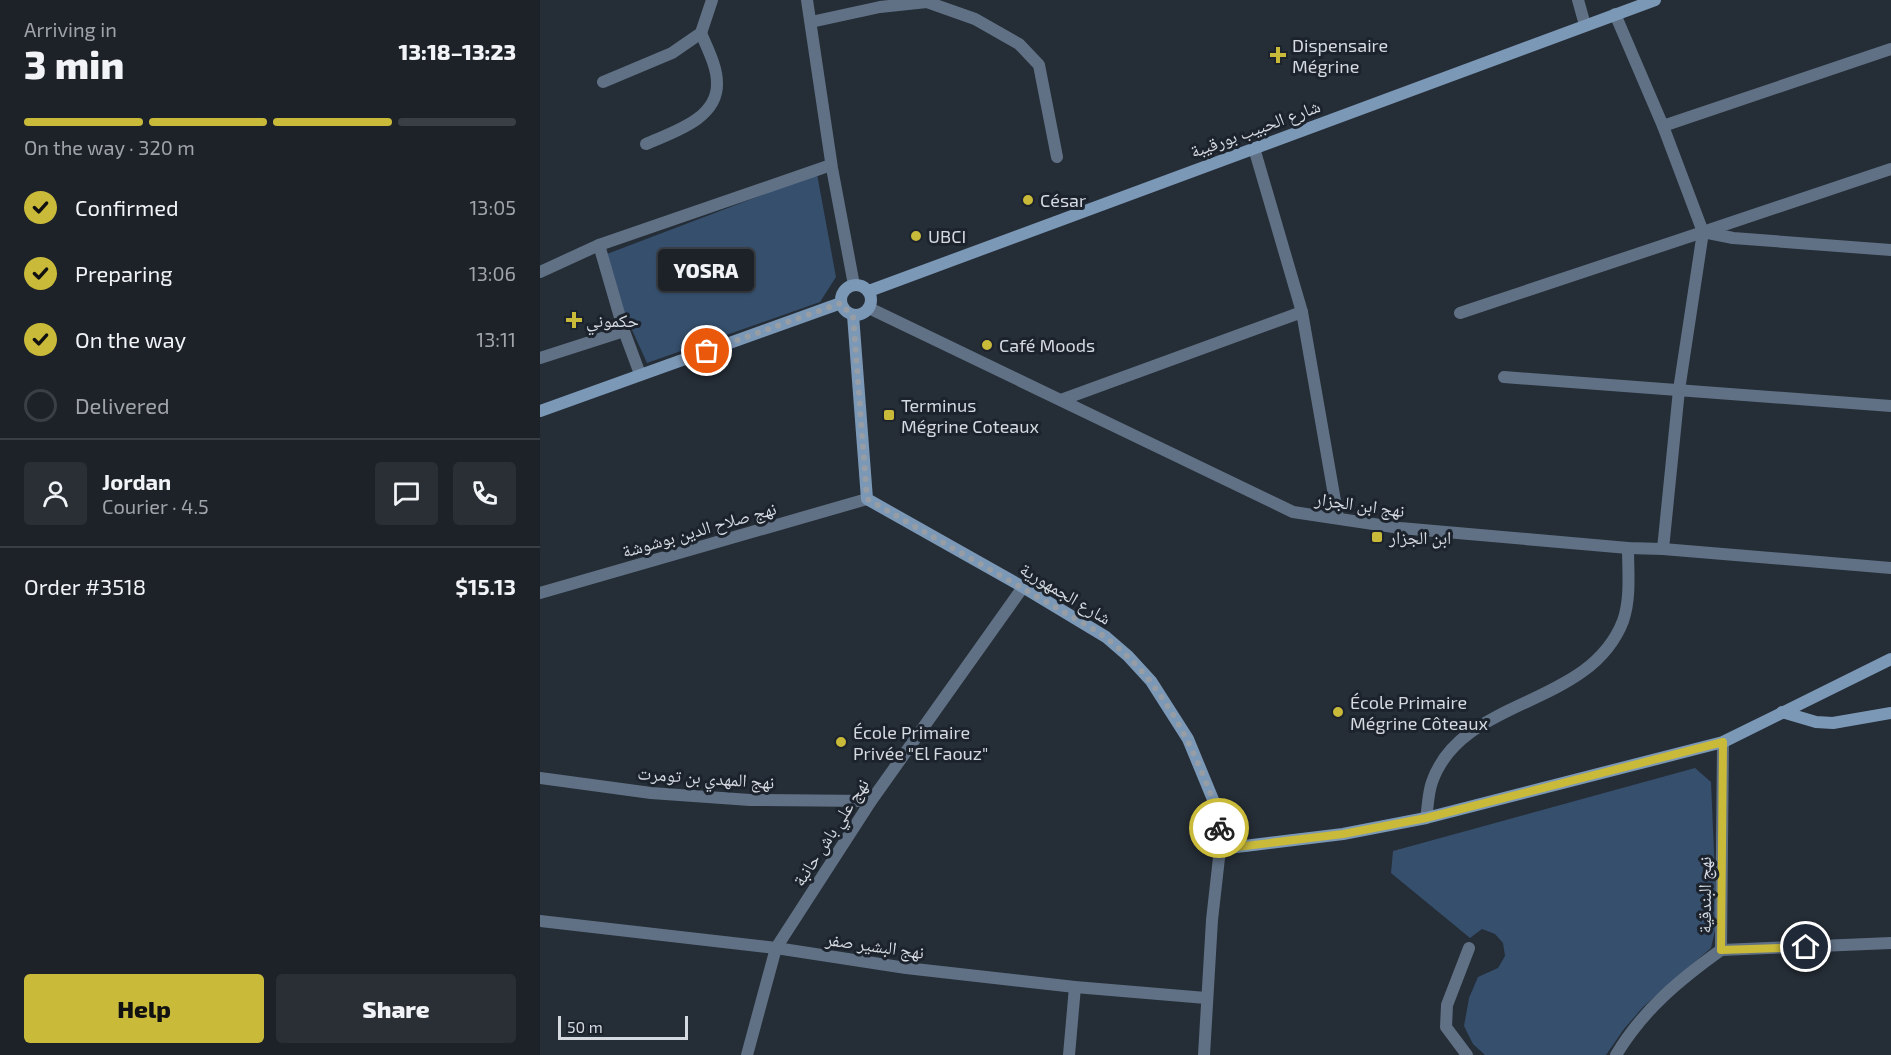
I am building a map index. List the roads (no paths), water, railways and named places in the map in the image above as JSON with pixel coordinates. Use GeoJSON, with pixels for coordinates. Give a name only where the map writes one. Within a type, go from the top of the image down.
{"type":"FeatureCollection","features":[{"type":"Feature","properties":{"kind":"street"},"geometry":{"type":"LineString","coordinates":[[603,82],[672,53],[701,33],[712,0]]}},
{"type":"Feature","properties":{"kind":"street"},"geometry":{"type":"LineString","coordinates":[[807,0],[831,165],[854,285]]}},
{"type":"Feature","properties":{"kind":"street"},"geometry":{"type":"LineString","coordinates":[[1578,0],[1585,25]]}},
{"type":"Feature","properties":{"kind":"street","name":"شارع الحبيب بورقيبة"},"geometry":{"type":"LineString","coordinates":[[869,291],[1655,0]]}},
{"type":"Feature","properties":{"kind":"street"},"geometry":{"type":"LineString","coordinates":[[811,22],[879,7],[927,2],[975,19],[1019,44],[1039,65],[1057,157]]}},
{"type":"Feature","properties":{"kind":"street"},"geometry":{"type":"LineString","coordinates":[[1615,14],[1663,126],[1703,232],[1679,390],[1663,549]]}},
{"type":"Feature","properties":{"kind":"street"},"geometry":{"type":"LineString","coordinates":[[646,144],[693,122],[711,105],[717,83],[711,57],[701,33]]}},
{"type":"Feature","properties":{"kind":"street"},"geometry":{"type":"LineString","coordinates":[[1663,126],[1891,49]]}},
{"type":"Feature","properties":{"kind":"street"},"geometry":{"type":"LineString","coordinates":[[1254,148],[1302,312],[1338,518]]}},
{"type":"Feature","properties":{"kind":"street"},"geometry":{"type":"LineString","coordinates":[[540,272],[599,245],[831,165]]}},
{"type":"Feature","properties":{"kind":"street"},"geometry":{"type":"LineString","coordinates":[[1460,313],[1891,169]]}},
{"type":"Feature","properties":{"kind":"street"},"geometry":{"type":"LineString","coordinates":[[1703,232],[1733,238],[1891,250]]}},
{"type":"Feature","properties":{"kind":"street"},"geometry":{"type":"LineString","coordinates":[[599,245],[624,331],[640,374]]}},
{"type":"Feature","properties":{"kind":"street"},"geometry":{"type":"LineString","coordinates":[[853,315],[864,313],[872,303],[869,291],[865,287],[854,285],[845,291],[841,303],[853,315],[867,499]]}},
{"type":"Feature","properties":{"kind":"street"},"geometry":{"type":"LineString","coordinates":[[540,411],[841,303]]}},
{"type":"Feature","properties":{"kind":"street","name":"نهج ابن الجزار"},"geometry":{"type":"LineString","coordinates":[[869,308],[1293,512],[1400,528],[1891,568]]}},
{"type":"Feature","properties":{"kind":"street"},"geometry":{"type":"LineString","coordinates":[[1061,400],[1302,312]]}},
{"type":"Feature","properties":{"kind":"street"},"geometry":{"type":"LineString","coordinates":[[540,358],[624,331]]}},
{"type":"Feature","properties":{"kind":"street"},"geometry":{"type":"LineString","coordinates":[[1504,377],[1891,406]]}},
{"type":"Feature","properties":{"kind":"street","name":"شارع الجمهورية"},"geometry":{"type":"LineString","coordinates":[[867,499],[1106,637],[1151,681],[1188,740],[1214,802],[1219,821],[1220,849],[1212,920],[1204,1055]]}},
{"type":"Feature","properties":{"kind":"street","name":"نهج صلاح الدين بوشوشة"},"geometry":{"type":"LineString","coordinates":[[540,593],[867,499]]}},
{"type":"Feature","properties":{"kind":"street"},"geometry":{"type":"LineString","coordinates":[[1426,818],[1432,782],[1449,752],[1469,732],[1587,670],[1612,644],[1623,620],[1628,598],[1628,548]]}},
{"type":"Feature","properties":{"kind":"street","name":"نهج علي باش حانبة"},"geometry":{"type":"LineString","coordinates":[[747,1055],[776,948],[871,801],[1023,587]]}},
{"type":"Feature","properties":{"kind":"street"},"geometry":{"type":"LineString","coordinates":[[1220,849],[1343,834],[1426,818],[1723,742],[1891,659]]}},
{"type":"Feature","properties":{"kind":"street"},"geometry":{"type":"LineString","coordinates":[[1782,712],[1816,722],[1833,723],[1891,713]]}},
{"type":"Feature","properties":{"kind":"street","name":"نهج البندقية"},"geometry":{"type":"LineString","coordinates":[[1723,742],[1721,950],[1891,943]]}},
{"type":"Feature","properties":{"kind":"street","name":"نهج المهدي بن تومرت"},"geometry":{"type":"LineString","coordinates":[[540,778],[651,793],[750,800],[871,801]]}},
{"type":"Feature","properties":{"kind":"street","name":"نهج البشير صفر"},"geometry":{"type":"LineString","coordinates":[[540,921],[776,948],[906,968],[1076,987],[1206,998]]}},
{"type":"Feature","properties":{"kind":"street"},"geometry":{"type":"LineString","coordinates":[[1467,1055],[1458,1046],[1446,1027],[1447,1005],[1469,948]]}},
{"type":"Feature","properties":{"kind":"street"},"geometry":{"type":"LineString","coordinates":[[1616,1055],[1651,1007],[1691,972],[1721,950]]}},
{"type":"Feature","properties":{"kind":"street"},"geometry":{"type":"LineString","coordinates":[[1069,1055],[1076,987]]}},
{"type":"Feature","properties":{"kind":"place","name":"Dispensaire Mégrine"},"geometry":{"type":"Point","coordinates":[1278,55]}},
{"type":"Feature","properties":{"kind":"place","name":"César"},"geometry":{"type":"Point","coordinates":[1028,200]}},
{"type":"Feature","properties":{"kind":"place","name":"UBCI"},"geometry":{"type":"Point","coordinates":[916,236]}},
{"type":"Feature","properties":{"kind":"place","name":"حكموني"},"geometry":{"type":"Point","coordinates":[574,320]}},
{"type":"Feature","properties":{"kind":"place","name":"Café Moods"},"geometry":{"type":"Point","coordinates":[987,345]}},
{"type":"Feature","properties":{"kind":"place","name":"YOSRA"},"geometry":{"type":"Point","coordinates":[707,351]}},
{"type":"Feature","properties":{"kind":"place","name":"Terminus Mégrine Coteaux"},"geometry":{"type":"Point","coordinates":[889,415]}},
{"type":"Feature","properties":{"kind":"place","name":"ابن الجزار"},"geometry":{"type":"Point","coordinates":[1377,537]}},
{"type":"Feature","properties":{"kind":"place","name":"École Primaire Mégrine Côteaux"},"geometry":{"type":"Point","coordinates":[1338,712]}},
{"type":"Feature","properties":{"kind":"place","name":"École Primaire Privée \"El Faouz\""},"geometry":{"type":"Point","coordinates":[841,742]}}]}
